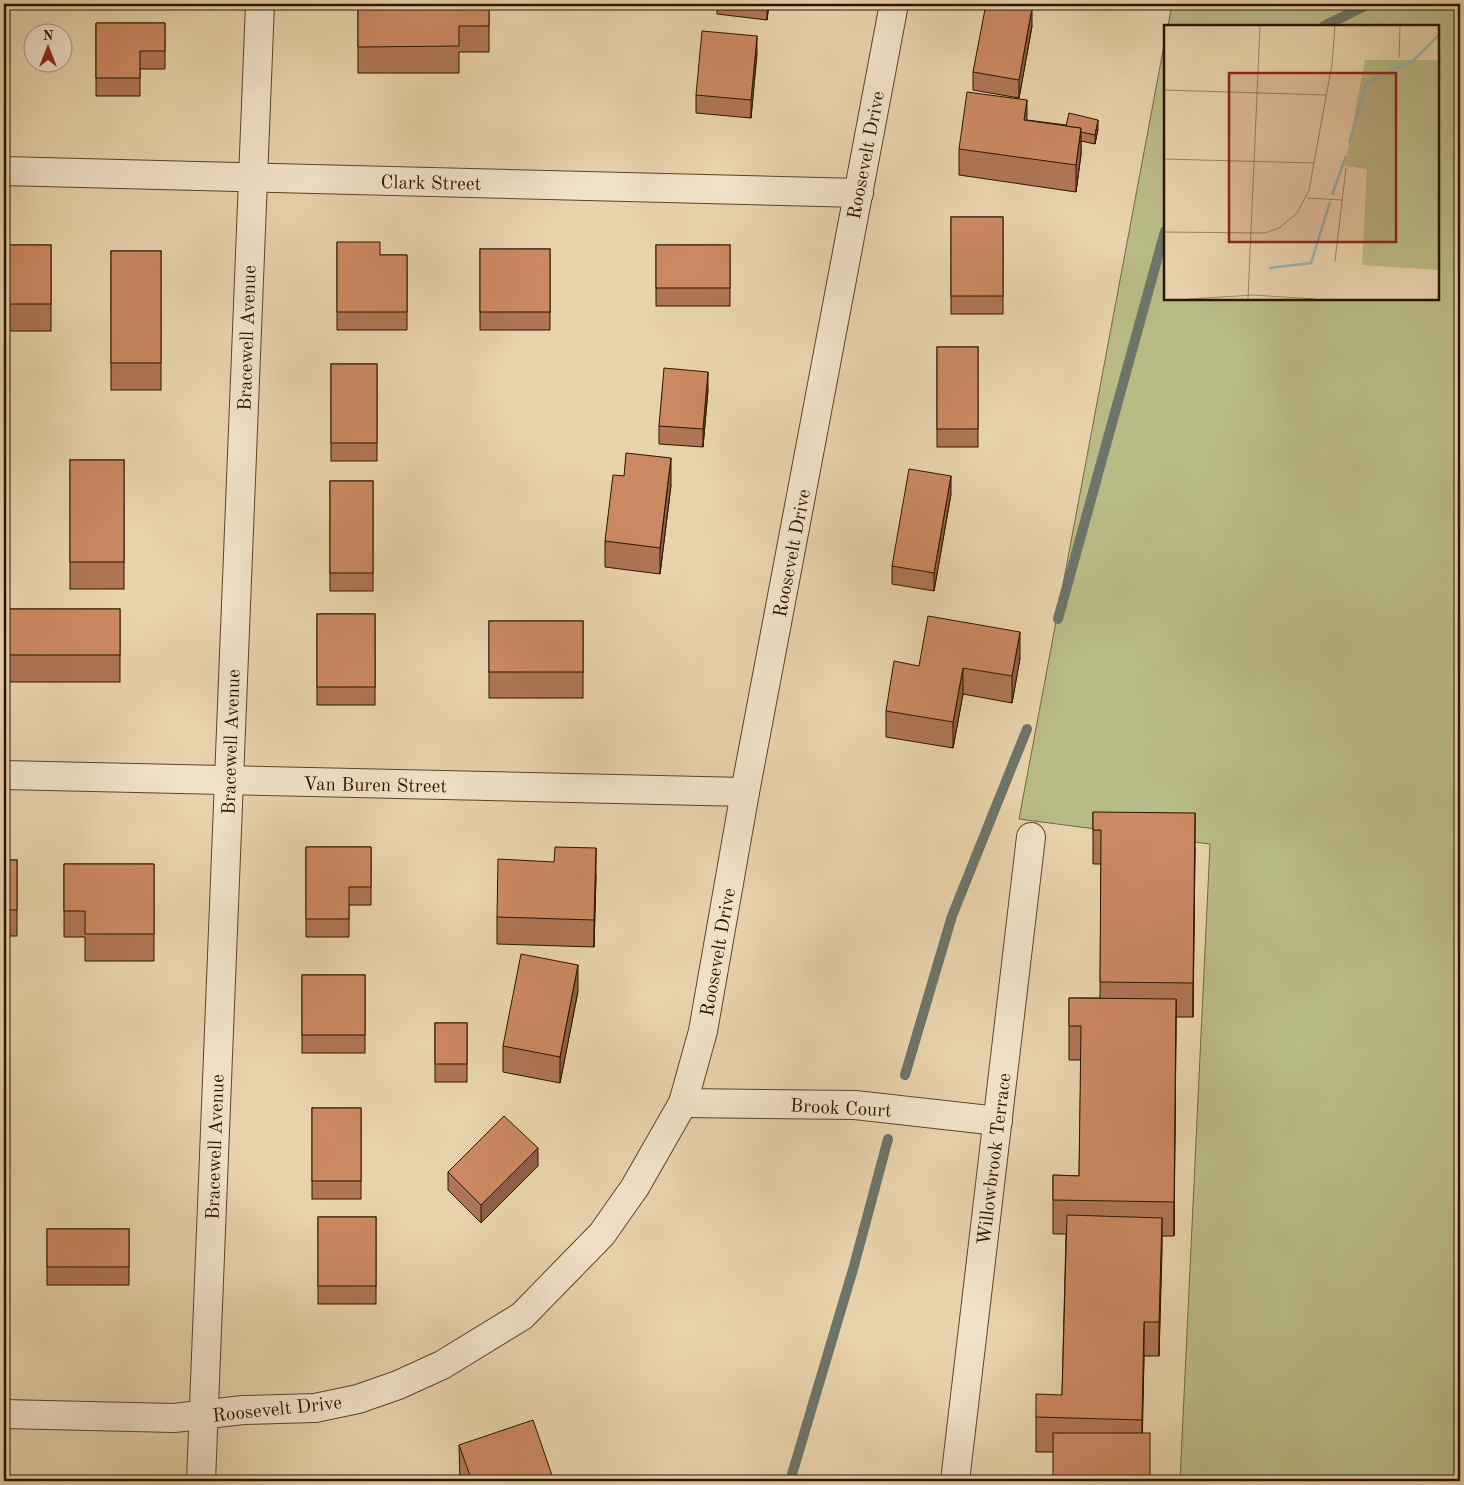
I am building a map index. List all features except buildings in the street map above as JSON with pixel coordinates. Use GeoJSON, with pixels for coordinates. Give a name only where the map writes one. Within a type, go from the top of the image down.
{"type":"FeatureCollection","features":[{"type":"Feature","properties":{"kind":"street","name":"Bracewell Avenue"},"geometry":{"type":"LineString","coordinates":[[201,1481],[260,4]]}},
{"type":"Feature","properties":{"kind":"street","name":"Roosevelt Drive"},"geometry":{"type":"LineString","coordinates":[[4,1414],[174,1418],[243,1410],[315,1408],[358,1399],[398,1385],[442,1365],[522,1316],[602,1234],[635,1187],[683,1103],[703,1031],[894,4]]}},
{"type":"Feature","properties":{"kind":"street","name":"Clark Street"},"geometry":{"type":"LineString","coordinates":[[4,171],[859,193]]}},
{"type":"Feature","properties":{"kind":"street","name":"Van Buren Street"},"geometry":{"type":"LineString","coordinates":[[4,775],[746,792]]}},
{"type":"Feature","properties":{"kind":"street","name":"Willowbrook Terrace"},"geometry":{"type":"LineString","coordinates":[[955,1481],[1031,836]]}},
{"type":"Feature","properties":{"kind":"street","name":"Brook Court"},"geometry":{"type":"LineString","coordinates":[[683,1103],[855,1105],[998,1121]]}},
{"type":"Feature","properties":{"kind":"green space"},"geometry":{"type":"Polygon","coordinates":[[[1172,4],[1460,4],[1460,1481],[1180,1481],[1210,844],[1019,819],[1164,45],[1164,300],[1439,300],[1439,25],[1168,25],[1172,4]]]}},
{"type":"Feature","properties":{"kind":"waterway"},"geometry":{"type":"LineString","coordinates":[[1326,25],[1369,4]]}},
{"type":"Feature","properties":{"kind":"waterway"},"geometry":{"type":"LineString","coordinates":[[1058,619],[1164,235]]}},
{"type":"Feature","properties":{"kind":"waterway"},"geometry":{"type":"LineString","coordinates":[[905,1075],[952,916],[1027,729]]}},
{"type":"Feature","properties":{"kind":"waterway"},"geometry":{"type":"LineString","coordinates":[[790,1481],[854,1266],[888,1139]]}}]}
